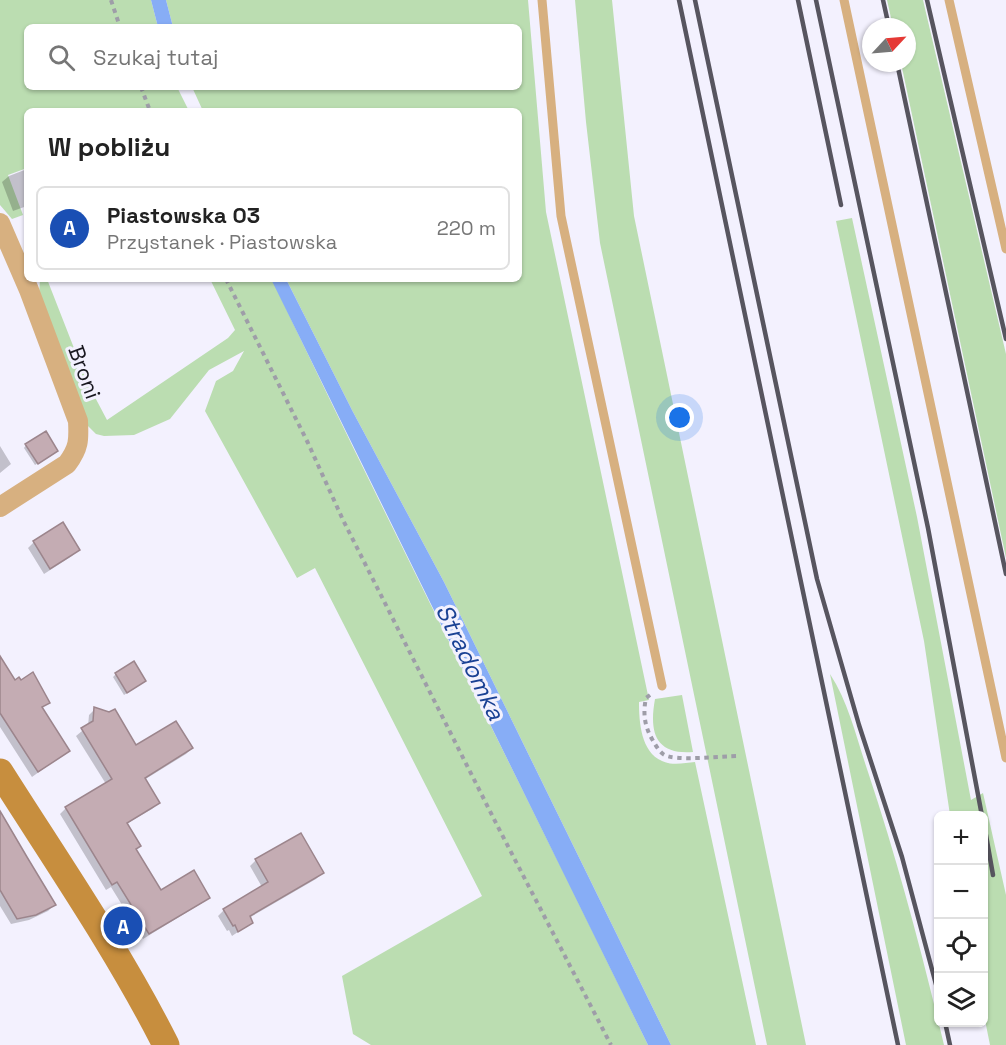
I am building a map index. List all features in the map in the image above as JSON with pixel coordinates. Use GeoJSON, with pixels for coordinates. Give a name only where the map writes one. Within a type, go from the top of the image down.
{"type":"FeatureCollection","features":[{"type":"Feature","properties":{"kind":"street","name":"Broni"},"geometry":{"type":"LineString","coordinates":[[0,224],[24,279]]}},
{"type":"Feature","properties":{"kind":"street","name":"Broni"},"geometry":{"type":"LineString","coordinates":[[0,507],[67,464],[74,455],[79,442],[78,421],[25,282]]}},
{"type":"Feature","properties":{"kind":"street"},"geometry":{"type":"LineString","coordinates":[[0,772],[148,1008],[166,1045]]}},
{"type":"Feature","properties":{"kind":"lane"},"geometry":{"type":"LineString","coordinates":[[542,0],[561,216],[662,686]]}},
{"type":"Feature","properties":{"kind":"lane"},"geometry":{"type":"LineString","coordinates":[[844,0],[1006,758]]}},
{"type":"Feature","properties":{"kind":"lane"},"geometry":{"type":"LineString","coordinates":[[949,0],[1006,249]]}},
{"type":"Feature","properties":{"kind":"path"},"geometry":{"type":"LineString","coordinates":[[111,0],[119,24]]}},
{"type":"Feature","properties":{"kind":"path"},"geometry":{"type":"LineString","coordinates":[[142,90],[149,108]]}},
{"type":"Feature","properties":{"kind":"path"},"geometry":{"type":"LineString","coordinates":[[228,282],[303,433],[343,520],[611,1045]]}},
{"type":"Feature","properties":{"kind":"path"},"geometry":{"type":"LineString","coordinates":[[662,686],[646,698],[643,710],[650,737],[664,755],[674,758],[738,756]]}},
{"type":"Feature","properties":{"kind":"green space"},"geometry":{"type":"Polygon","coordinates":[[[0,0],[151,0],[157,24],[24,24],[24,90],[178,90],[188,108],[24,108],[24,169],[8,175],[23,215],[12,219],[0,205],[0,0]]]}},
{"type":"Feature","properties":{"kind":"green space"},"geometry":{"type":"Polygon","coordinates":[[[166,0],[528,0],[546,212],[649,700],[639,702],[641,727],[645,744],[655,757],[678,764],[695,762],[756,1045],[671,1045],[444,582],[353,412],[288,282],[522,282],[522,108],[202,108],[193,90],[522,90],[522,24],[172,24],[166,0]]]}},
{"type":"Feature","properties":{"kind":"green space"},"geometry":{"type":"Polygon","coordinates":[[[575,0],[612,0],[634,216],[806,1045],[767,1045],[600,243],[575,0]]]}},
{"type":"Feature","properties":{"kind":"green space"},"geometry":{"type":"Polygon","coordinates":[[[887,0],[923,0],[1006,354],[1006,558],[903,72],[916,72],[916,18],[891,18],[887,0]]]}},
{"type":"Feature","properties":{"kind":"green space"},"geometry":{"type":"Polygon","coordinates":[[[852,218],[917,517],[971,800],[983,793],[987,811],[949,811],[924,641],[836,221],[852,218]]]}},
{"type":"Feature","properties":{"kind":"green space"},"geometry":{"type":"Polygon","coordinates":[[[40,282],[48,282],[88,384],[107,420],[228,338],[235,330],[211,282],[273,282],[648,1045],[371,1045],[353,1034],[342,976],[482,896],[315,568],[297,578],[205,411],[216,381],[233,371],[244,351],[209,370],[170,419],[134,435],[96,434],[86,424],[39,295],[40,282]]]}},
{"type":"Feature","properties":{"kind":"green space"},"geometry":{"type":"Polygon","coordinates":[[[830,674],[852,722],[889,840],[934,1005],[934,1027],[939,1027],[944,1045],[906,1045],[830,674]]]}},
{"type":"Feature","properties":{"kind":"green space"},"geometry":{"type":"Polygon","coordinates":[[[682,695],[693,752],[670,750],[663,745],[654,731],[655,699],[682,695]]]}},
{"type":"Feature","properties":{"kind":"green space"},"geometry":{"type":"Polygon","coordinates":[[[988,815],[1006,895],[1006,1045],[990,1045],[986,1027],[988,815]]]}},
{"type":"Feature","properties":{"kind":"water"},"geometry":{"type":"Polygon","coordinates":[[[151,0],[166,0],[172,24],[157,24],[151,0]]]}},
{"type":"Feature","properties":{"kind":"water","name":"Stradomka"},"geometry":{"type":"Polygon","coordinates":[[[272,282],[288,282],[353,412],[444,582],[671,1045],[648,1045],[272,282]]]}},
{"type":"Feature","properties":{"kind":"building"},"geometry":{"type":"Polygon","coordinates":[[[46,431],[58,451],[38,464],[25,444],[46,431]]]}},
{"type":"Feature","properties":{"kind":"building"},"geometry":{"type":"Polygon","coordinates":[[[63,522],[80,550],[50,569],[33,541],[63,522]]]}},
{"type":"Feature","properties":{"kind":"building"},"geometry":{"type":"Polygon","coordinates":[[[0,656],[15,680],[19,677],[21,680],[33,672],[50,703],[42,707],[70,751],[38,772],[0,713],[0,656]]]}},
{"type":"Feature","properties":{"kind":"building"},"geometry":{"type":"Polygon","coordinates":[[[134,661],[146,681],[127,693],[115,673],[134,661]]]}},
{"type":"Feature","properties":{"kind":"building"},"geometry":{"type":"Polygon","coordinates":[[[94,707],[109,712],[115,709],[136,745],[176,721],[193,748],[145,778],[160,803],[127,823],[141,846],[136,849],[161,890],[194,870],[210,898],[149,934],[117,882],[112,885],[65,807],[112,779],[81,728],[93,721],[94,707]]]}},
{"type":"Feature","properties":{"kind":"building"},"geometry":{"type":"Polygon","coordinates":[[[0,811],[56,905],[36,915],[17,919],[0,890],[0,811]]]}},
{"type":"Feature","properties":{"kind":"building"},"geometry":{"type":"Polygon","coordinates":[[[301,833],[324,873],[250,916],[253,923],[238,932],[223,909],[268,882],[255,859],[301,833]]]}},
{"type":"Feature","properties":{"kind":"railway"},"geometry":{"type":"LineString","coordinates":[[679,0],[898,1045]]}},
{"type":"Feature","properties":{"kind":"railway"},"geometry":{"type":"LineString","coordinates":[[695,0],[817,579],[859,725],[902,857],[934,977]]}},
{"type":"Feature","properties":{"kind":"railway"},"geometry":{"type":"LineString","coordinates":[[798,0],[841,205]]}},
{"type":"Feature","properties":{"kind":"railway"},"geometry":{"type":"LineString","coordinates":[[816,0],[928,528],[981,811]]}},
{"type":"Feature","properties":{"kind":"railway"},"geometry":{"type":"LineString","coordinates":[[883,0],[887,18]]}},
{"type":"Feature","properties":{"kind":"railway"},"geometry":{"type":"LineString","coordinates":[[927,0],[1006,339]]}},
{"type":"Feature","properties":{"kind":"railway"},"geometry":{"type":"LineString","coordinates":[[899,72],[1006,574]]}},
{"type":"Feature","properties":{"kind":"railway"},"geometry":{"type":"LineString","coordinates":[[988,847],[993,875]]}},
{"type":"Feature","properties":{"kind":"railway"},"geometry":{"type":"LineString","coordinates":[[946,1027],[950,1045]]}},
{"type":"Feature","properties":{"kind":"place","name":"Piastowska 03"},"geometry":{"type":"Point","coordinates":[123,926]}}]}
